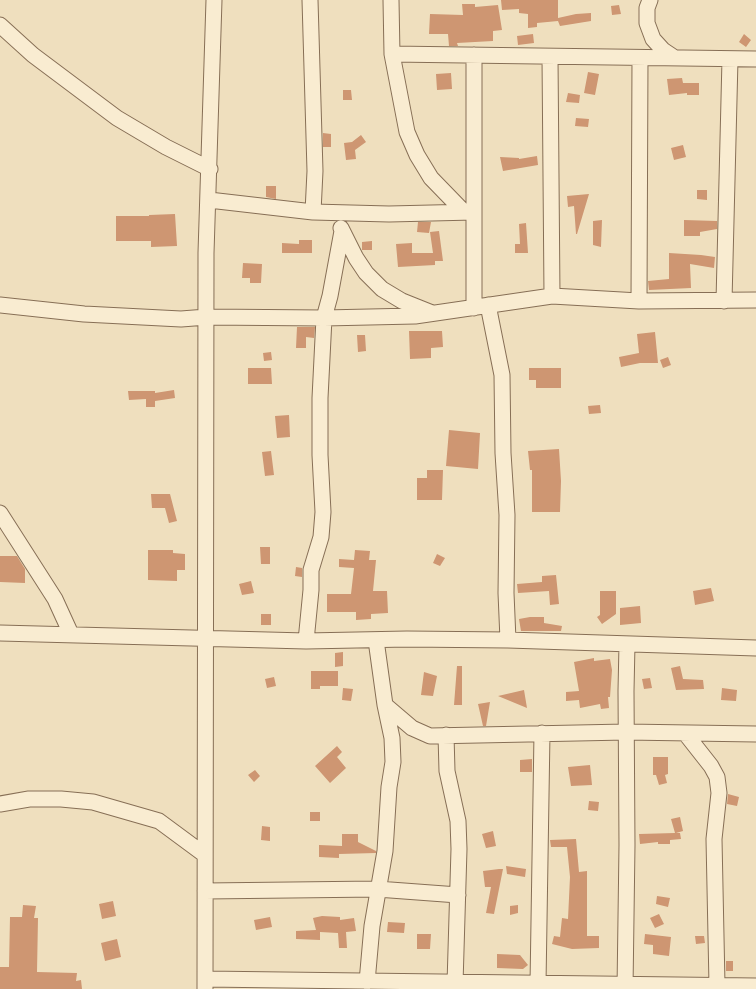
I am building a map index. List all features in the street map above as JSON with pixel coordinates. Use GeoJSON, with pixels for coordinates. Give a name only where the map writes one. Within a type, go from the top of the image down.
{"type":"FeatureCollection","features":[{"type":"Feature","properties":{"kind":"street"},"geometry":{"type":"LineString","coordinates":[[214,0],[210,169],[206,253],[207,317],[204,640],[205,984],[538,984],[625,987],[717,985],[756,986]]}},
{"type":"Feature","properties":{"kind":"street"},"geometry":{"type":"LineString","coordinates":[[310,0],[315,134],[313,212]]}},
{"type":"Feature","properties":{"kind":"street"},"geometry":{"type":"LineString","coordinates":[[390,0],[392,54],[407,132],[417,155],[432,178],[469,212]]}},
{"type":"Feature","properties":{"kind":"street"},"geometry":{"type":"LineString","coordinates":[[650,0],[647,8],[647,23],[653,39],[663,50],[674,58]]}},
{"type":"Feature","properties":{"kind":"street"},"geometry":{"type":"LineString","coordinates":[[0,24],[44,63],[117,118],[166,147],[210,169]]}},
{"type":"Feature","properties":{"kind":"street"},"geometry":{"type":"LineString","coordinates":[[392,54],[640,58],[756,58]]}},
{"type":"Feature","properties":{"kind":"street"},"geometry":{"type":"LineString","coordinates":[[474,55],[469,212],[474,308]]}},
{"type":"Feature","properties":{"kind":"street"},"geometry":{"type":"LineString","coordinates":[[550,57],[552,296]]}},
{"type":"Feature","properties":{"kind":"street"},"geometry":{"type":"LineString","coordinates":[[639,301],[640,58]]}},
{"type":"Feature","properties":{"kind":"street"},"geometry":{"type":"LineString","coordinates":[[724,301],[730,58]]}},
{"type":"Feature","properties":{"kind":"street"},"geometry":{"type":"LineString","coordinates":[[209,200],[334,213],[389,214],[469,212]]}},
{"type":"Feature","properties":{"kind":"street"},"geometry":{"type":"LineString","coordinates":[[334,213],[342,232],[366,273],[382,289],[402,301],[433,314]]}},
{"type":"Feature","properties":{"kind":"street"},"geometry":{"type":"LineString","coordinates":[[306,641],[311,570],[321,537],[323,512],[320,455],[320,398],[324,318],[330,296],[342,232]]}},
{"type":"Feature","properties":{"kind":"street"},"geometry":{"type":"LineString","coordinates":[[0,305],[145,318],[181,319],[207,317],[324,318],[415,316],[552,296],[639,301],[756,300]]}},
{"type":"Feature","properties":{"kind":"street"},"geometry":{"type":"LineString","coordinates":[[488,305],[502,375],[503,453],[507,515],[506,593],[508,640]]}},
{"type":"Feature","properties":{"kind":"street"},"geometry":{"type":"LineString","coordinates":[[0,513],[55,599],[71,634]]}},
{"type":"Feature","properties":{"kind":"street"},"geometry":{"type":"LineString","coordinates":[[0,633],[71,634],[204,640],[508,640],[756,648]]}},
{"type":"Feature","properties":{"kind":"street"},"geometry":{"type":"LineString","coordinates":[[375,984],[372,926],[377,889],[385,851],[393,762],[392,738],[385,705],[376,640]]}},
{"type":"Feature","properties":{"kind":"street"},"geometry":{"type":"LineString","coordinates":[[625,987],[627,644]]}},
{"type":"Feature","properties":{"kind":"street"},"geometry":{"type":"LineString","coordinates":[[385,705],[420,733],[430,736],[626,732],[756,734]]}},
{"type":"Feature","properties":{"kind":"street"},"geometry":{"type":"LineString","coordinates":[[538,984],[542,733]]}},
{"type":"Feature","properties":{"kind":"street"},"geometry":{"type":"LineString","coordinates":[[685,733],[711,766],[717,777],[720,793],[714,839],[717,985]]}},
{"type":"Feature","properties":{"kind":"street"},"geometry":{"type":"LineString","coordinates":[[446,735],[447,771],[458,821],[458,895],[455,984]]}},
{"type":"Feature","properties":{"kind":"street"},"geometry":{"type":"LineString","coordinates":[[0,804],[42,799],[92,802],[159,822],[205,855]]}},
{"type":"Feature","properties":{"kind":"street"},"geometry":{"type":"LineString","coordinates":[[205,891],[377,889],[458,895]]}},
{"type":"Feature","properties":{"kind":"building"},"geometry":{"type":"Polygon","coordinates":[[[501,0],[558,0],[558,18],[576,14],[591,13],[591,21],[560,26],[558,21],[537,23],[537,27],[528,28],[528,14],[519,13],[519,9],[502,10],[501,0]]]}},
{"type":"Feature","properties":{"kind":"building"},"geometry":{"type":"Polygon","coordinates":[[[462,4],[475,4],[475,7],[498,5],[502,30],[493,31],[493,41],[457,43],[458,46],[449,46],[448,34],[429,34],[430,14],[463,15],[462,4]]]}},
{"type":"Feature","properties":{"kind":"building"},"geometry":{"type":"Polygon","coordinates":[[[619,5],[621,14],[612,15],[611,6],[619,5]]]}},
{"type":"Feature","properties":{"kind":"building"},"geometry":{"type":"Polygon","coordinates":[[[533,34],[534,43],[518,45],[517,36],[533,34]]]}},
{"type":"Feature","properties":{"kind":"building"},"geometry":{"type":"Polygon","coordinates":[[[744,34],[751,40],[746,47],[739,42],[744,34]]]}},
{"type":"Feature","properties":{"kind":"building"},"geometry":{"type":"Polygon","coordinates":[[[588,72],[599,74],[595,95],[584,93],[588,72]]]}},
{"type":"Feature","properties":{"kind":"building"},"geometry":{"type":"Polygon","coordinates":[[[451,73],[452,89],[437,90],[436,74],[451,73]]]}},
{"type":"Feature","properties":{"kind":"building"},"geometry":{"type":"Polygon","coordinates":[[[682,78],[683,83],[699,83],[699,95],[687,95],[687,93],[669,95],[667,79],[682,78]]]}},
{"type":"Feature","properties":{"kind":"building"},"geometry":{"type":"Polygon","coordinates":[[[343,90],[351,90],[352,100],[343,100],[343,90]]]}},
{"type":"Feature","properties":{"kind":"building"},"geometry":{"type":"Polygon","coordinates":[[[568,93],[580,95],[579,103],[566,102],[568,93]]]}},
{"type":"Feature","properties":{"kind":"building"},"geometry":{"type":"Polygon","coordinates":[[[576,118],[589,119],[588,127],[575,126],[576,118]]]}},
{"type":"Feature","properties":{"kind":"building"},"geometry":{"type":"Polygon","coordinates":[[[323,133],[331,134],[331,147],[323,147],[323,133]]]}},
{"type":"Feature","properties":{"kind":"building"},"geometry":{"type":"Polygon","coordinates":[[[361,135],[366,142],[355,150],[356,159],[346,160],[344,143],[352,142],[361,135]]]}},
{"type":"Feature","properties":{"kind":"building"},"geometry":{"type":"Polygon","coordinates":[[[683,145],[686,157],[674,160],[671,148],[683,145]]]}},
{"type":"Feature","properties":{"kind":"building"},"geometry":{"type":"Polygon","coordinates":[[[537,156],[538,165],[503,171],[500,157],[519,159],[537,156]]]}},
{"type":"Feature","properties":{"kind":"building"},"geometry":{"type":"Polygon","coordinates":[[[266,186],[276,186],[276,199],[266,197],[266,186]]]}},
{"type":"Feature","properties":{"kind":"building"},"geometry":{"type":"Polygon","coordinates":[[[697,190],[707,190],[707,200],[697,199],[697,190]]]}},
{"type":"Feature","properties":{"kind":"building"},"geometry":{"type":"Polygon","coordinates":[[[589,194],[576,234],[574,206],[568,207],[567,196],[589,194]]]}},
{"type":"Feature","properties":{"kind":"building"},"geometry":{"type":"Polygon","coordinates":[[[175,214],[177,246],[151,247],[151,241],[116,241],[116,216],[175,214]]]}},
{"type":"Feature","properties":{"kind":"building"},"geometry":{"type":"Polygon","coordinates":[[[602,220],[601,247],[593,245],[593,221],[602,220]]]}},
{"type":"Feature","properties":{"kind":"building"},"geometry":{"type":"Polygon","coordinates":[[[684,220],[717,221],[717,229],[700,232],[700,236],[684,236],[684,220]]]}},
{"type":"Feature","properties":{"kind":"building"},"geometry":{"type":"Polygon","coordinates":[[[418,222],[431,222],[429,233],[417,232],[418,222]]]}},
{"type":"Feature","properties":{"kind":"building"},"geometry":{"type":"Polygon","coordinates":[[[526,223],[528,253],[515,253],[515,244],[520,244],[519,224],[526,223]]]}},
{"type":"Feature","properties":{"kind":"building"},"geometry":{"type":"Polygon","coordinates":[[[439,231],[443,261],[435,261],[435,265],[398,267],[396,244],[412,243],[412,253],[433,253],[430,232],[439,231]]]}},
{"type":"Feature","properties":{"kind":"building"},"geometry":{"type":"Polygon","coordinates":[[[299,240],[312,240],[312,253],[282,253],[282,243],[299,244],[299,240]]]}},
{"type":"Feature","properties":{"kind":"building"},"geometry":{"type":"Polygon","coordinates":[[[372,241],[372,250],[362,250],[362,242],[372,241]]]}},
{"type":"Feature","properties":{"kind":"building"},"geometry":{"type":"Polygon","coordinates":[[[669,253],[715,257],[714,268],[690,264],[691,288],[649,290],[648,281],[669,279],[669,253]]]}},
{"type":"Feature","properties":{"kind":"building"},"geometry":{"type":"Polygon","coordinates":[[[243,263],[262,264],[261,283],[250,283],[250,278],[242,278],[243,263]]]}},
{"type":"Feature","properties":{"kind":"building"},"geometry":{"type":"Polygon","coordinates":[[[297,327],[315,327],[314,338],[306,337],[306,348],[296,348],[297,327]]]}},
{"type":"Feature","properties":{"kind":"building"},"geometry":{"type":"Polygon","coordinates":[[[409,331],[442,331],[443,347],[431,348],[431,358],[410,359],[409,331]]]}},
{"type":"Feature","properties":{"kind":"building"},"geometry":{"type":"Polygon","coordinates":[[[655,332],[658,363],[640,363],[621,367],[619,357],[639,353],[637,334],[655,332]]]}},
{"type":"Feature","properties":{"kind":"building"},"geometry":{"type":"Polygon","coordinates":[[[357,335],[365,335],[366,351],[358,352],[357,335]]]}},
{"type":"Feature","properties":{"kind":"building"},"geometry":{"type":"Polygon","coordinates":[[[271,352],[272,360],[264,361],[263,353],[271,352]]]}},
{"type":"Feature","properties":{"kind":"building"},"geometry":{"type":"Polygon","coordinates":[[[668,357],[671,365],[663,368],[660,360],[668,357]]]}},
{"type":"Feature","properties":{"kind":"building"},"geometry":{"type":"Polygon","coordinates":[[[248,368],[271,368],[272,384],[248,384],[248,368]]]}},
{"type":"Feature","properties":{"kind":"building"},"geometry":{"type":"Polygon","coordinates":[[[529,368],[561,368],[561,388],[536,388],[536,380],[529,380],[529,368]]]}},
{"type":"Feature","properties":{"kind":"building"},"geometry":{"type":"Polygon","coordinates":[[[174,390],[175,398],[155,401],[155,407],[146,407],[146,399],[129,400],[128,391],[155,391],[155,393],[174,390]]]}},
{"type":"Feature","properties":{"kind":"building"},"geometry":{"type":"Polygon","coordinates":[[[600,405],[601,413],[589,414],[588,406],[600,405]]]}},
{"type":"Feature","properties":{"kind":"building"},"geometry":{"type":"Polygon","coordinates":[[[289,415],[290,437],[277,438],[275,416],[289,415]]]}},
{"type":"Feature","properties":{"kind":"building"},"geometry":{"type":"Polygon","coordinates":[[[449,430],[480,433],[478,469],[446,466],[449,430]]]}},
{"type":"Feature","properties":{"kind":"building"},"geometry":{"type":"Polygon","coordinates":[[[559,449],[561,481],[560,512],[532,512],[532,470],[530,470],[528,451],[559,449]]]}},
{"type":"Feature","properties":{"kind":"building"},"geometry":{"type":"Polygon","coordinates":[[[271,451],[274,475],[265,476],[262,452],[271,451]]]}},
{"type":"Feature","properties":{"kind":"building"},"geometry":{"type":"Polygon","coordinates":[[[427,470],[443,470],[442,500],[417,500],[417,478],[427,478],[427,470]]]}},
{"type":"Feature","properties":{"kind":"building"},"geometry":{"type":"Polygon","coordinates":[[[151,494],[170,494],[177,521],[169,523],[165,508],[152,508],[151,494]]]}},
{"type":"Feature","properties":{"kind":"building"},"geometry":{"type":"Polygon","coordinates":[[[260,547],[270,547],[270,564],[261,564],[260,547]]]}},
{"type":"Feature","properties":{"kind":"building"},"geometry":{"type":"Polygon","coordinates":[[[148,550],[173,550],[173,553],[185,554],[185,570],[177,570],[177,581],[148,580],[148,550]]]}},
{"type":"Feature","properties":{"kind":"building"},"geometry":{"type":"Polygon","coordinates":[[[355,550],[370,551],[369,560],[376,560],[373,591],[387,591],[388,613],[371,614],[371,619],[356,620],[356,612],[327,612],[327,594],[351,594],[354,568],[339,567],[339,559],[354,560],[355,550]]]}},
{"type":"Feature","properties":{"kind":"building"},"geometry":{"type":"Polygon","coordinates":[[[437,554],[445,558],[440,566],[433,563],[437,554]]]}},
{"type":"Feature","properties":{"kind":"building"},"geometry":{"type":"Polygon","coordinates":[[[0,556],[17,556],[25,569],[25,583],[0,582],[0,556]]]}},
{"type":"Feature","properties":{"kind":"building"},"geometry":{"type":"Polygon","coordinates":[[[296,567],[302,568],[302,577],[295,576],[296,567]]]}},
{"type":"Feature","properties":{"kind":"building"},"geometry":{"type":"Polygon","coordinates":[[[556,575],[559,604],[550,605],[549,591],[518,593],[517,584],[542,582],[542,576],[556,575]]]}},
{"type":"Feature","properties":{"kind":"building"},"geometry":{"type":"Polygon","coordinates":[[[251,581],[254,593],[242,595],[239,584],[251,581]]]}},
{"type":"Feature","properties":{"kind":"building"},"geometry":{"type":"Polygon","coordinates":[[[711,588],[714,601],[695,605],[693,591],[711,588]]]}},
{"type":"Feature","properties":{"kind":"building"},"geometry":{"type":"Polygon","coordinates":[[[600,591],[616,591],[616,614],[602,624],[597,617],[600,615],[600,591]]]}},
{"type":"Feature","properties":{"kind":"building"},"geometry":{"type":"Polygon","coordinates":[[[640,606],[641,623],[620,625],[620,608],[640,606]]]}},
{"type":"Feature","properties":{"kind":"building"},"geometry":{"type":"Polygon","coordinates":[[[261,614],[271,614],[271,625],[261,625],[261,614]]]}},
{"type":"Feature","properties":{"kind":"building"},"geometry":{"type":"Polygon","coordinates":[[[544,617],[544,623],[562,626],[561,631],[521,631],[519,619],[544,617]]]}},
{"type":"Feature","properties":{"kind":"building"},"geometry":{"type":"Polygon","coordinates":[[[343,652],[343,666],[335,667],[335,653],[343,652]]]}},
{"type":"Feature","properties":{"kind":"building"},"geometry":{"type":"Polygon","coordinates":[[[594,658],[594,661],[610,659],[612,670],[610,697],[608,697],[609,708],[601,709],[600,704],[580,708],[579,700],[566,701],[566,692],[579,691],[574,662],[594,658]]]}},
{"type":"Feature","properties":{"kind":"building"},"geometry":{"type":"Polygon","coordinates":[[[457,666],[462,666],[462,705],[454,705],[457,666]]]}},
{"type":"Feature","properties":{"kind":"building"},"geometry":{"type":"Polygon","coordinates":[[[680,666],[683,679],[703,680],[704,689],[676,690],[671,668],[680,666]]]}},
{"type":"Feature","properties":{"kind":"building"},"geometry":{"type":"Polygon","coordinates":[[[311,671],[338,671],[338,686],[320,686],[320,689],[311,689],[311,671]]]}},
{"type":"Feature","properties":{"kind":"building"},"geometry":{"type":"Polygon","coordinates":[[[424,672],[437,676],[433,696],[421,695],[424,672]]]}},
{"type":"Feature","properties":{"kind":"building"},"geometry":{"type":"Polygon","coordinates":[[[274,677],[276,686],[267,688],[265,679],[274,677]]]}},
{"type":"Feature","properties":{"kind":"building"},"geometry":{"type":"Polygon","coordinates":[[[650,678],[652,688],[644,689],[642,679],[650,678]]]}},
{"type":"Feature","properties":{"kind":"building"},"geometry":{"type":"Polygon","coordinates":[[[343,688],[353,689],[351,701],[342,700],[343,688]]]}},
{"type":"Feature","properties":{"kind":"building"},"geometry":{"type":"Polygon","coordinates":[[[722,688],[737,690],[736,701],[721,700],[722,688]]]}},
{"type":"Feature","properties":{"kind":"building"},"geometry":{"type":"Polygon","coordinates":[[[524,690],[527,708],[498,696],[524,690]]]}},
{"type":"Feature","properties":{"kind":"building"},"geometry":{"type":"Polygon","coordinates":[[[490,702],[486,726],[483,726],[478,704],[490,702]]]}},
{"type":"Feature","properties":{"kind":"building"},"geometry":{"type":"Polygon","coordinates":[[[337,746],[342,752],[337,757],[346,768],[330,783],[315,766],[337,746]]]}},
{"type":"Feature","properties":{"kind":"building"},"geometry":{"type":"Polygon","coordinates":[[[653,757],[668,757],[668,774],[665,775],[667,783],[659,785],[656,775],[653,775],[653,757]]]}},
{"type":"Feature","properties":{"kind":"building"},"geometry":{"type":"Polygon","coordinates":[[[532,759],[532,772],[520,772],[520,760],[532,759]]]}},
{"type":"Feature","properties":{"kind":"building"},"geometry":{"type":"Polygon","coordinates":[[[590,765],[592,785],[571,786],[568,767],[590,765]]]}},
{"type":"Feature","properties":{"kind":"building"},"geometry":{"type":"Polygon","coordinates":[[[255,770],[260,776],[254,782],[248,775],[255,770]]]}},
{"type":"Feature","properties":{"kind":"building"},"geometry":{"type":"Polygon","coordinates":[[[728,794],[739,797],[737,806],[727,804],[728,794]]]}},
{"type":"Feature","properties":{"kind":"building"},"geometry":{"type":"Polygon","coordinates":[[[589,801],[599,802],[598,811],[588,810],[589,801]]]}},
{"type":"Feature","properties":{"kind":"building"},"geometry":{"type":"Polygon","coordinates":[[[310,812],[320,812],[320,821],[310,821],[310,812]]]}},
{"type":"Feature","properties":{"kind":"building"},"geometry":{"type":"Polygon","coordinates":[[[680,817],[683,831],[676,833],[680,833],[681,839],[670,840],[670,844],[658,844],[658,842],[640,844],[639,834],[675,833],[671,819],[680,817]]]}},
{"type":"Feature","properties":{"kind":"building"},"geometry":{"type":"Polygon","coordinates":[[[262,826],[270,827],[270,841],[261,840],[262,826]]]}},
{"type":"Feature","properties":{"kind":"building"},"geometry":{"type":"Polygon","coordinates":[[[493,831],[496,846],[486,848],[482,834],[493,831]]]}},
{"type":"Feature","properties":{"kind":"building"},"geometry":{"type":"Polygon","coordinates":[[[342,834],[358,834],[358,842],[376,851],[376,853],[339,854],[339,858],[319,857],[319,845],[342,846],[342,834]]]}},
{"type":"Feature","properties":{"kind":"building"},"geometry":{"type":"Polygon","coordinates":[[[576,839],[579,872],[587,871],[587,936],[599,936],[599,948],[572,949],[552,944],[554,936],[560,937],[562,918],[568,919],[570,877],[567,847],[551,847],[550,840],[576,839]]]}},
{"type":"Feature","properties":{"kind":"building"},"geometry":{"type":"Polygon","coordinates":[[[506,866],[526,869],[525,877],[507,874],[506,866]]]}},
{"type":"Feature","properties":{"kind":"building"},"geometry":{"type":"Polygon","coordinates":[[[503,869],[494,914],[486,913],[491,887],[485,887],[483,871],[503,869]]]}},
{"type":"Feature","properties":{"kind":"building"},"geometry":{"type":"Polygon","coordinates":[[[657,896],[670,898],[668,907],[656,904],[657,896]]]}},
{"type":"Feature","properties":{"kind":"building"},"geometry":{"type":"Polygon","coordinates":[[[113,901],[116,916],[102,919],[99,904],[113,901]]]}},
{"type":"Feature","properties":{"kind":"building"},"geometry":{"type":"Polygon","coordinates":[[[23,905],[36,906],[34,918],[38,918],[37,972],[77,973],[76,981],[81,980],[82,989],[0,989],[0,967],[9,967],[10,917],[22,917],[23,905]]]}},
{"type":"Feature","properties":{"kind":"building"},"geometry":{"type":"Polygon","coordinates":[[[518,905],[518,913],[510,915],[510,906],[518,905]]]}},
{"type":"Feature","properties":{"kind":"building"},"geometry":{"type":"Polygon","coordinates":[[[659,914],[664,924],[655,928],[650,918],[659,914]]]}},
{"type":"Feature","properties":{"kind":"building"},"geometry":{"type":"Polygon","coordinates":[[[322,916],[340,917],[340,920],[354,918],[356,931],[346,932],[347,948],[339,948],[338,933],[320,932],[320,940],[296,939],[296,931],[316,930],[313,918],[322,916]]]}},
{"type":"Feature","properties":{"kind":"building"},"geometry":{"type":"Polygon","coordinates":[[[270,917],[272,927],[256,930],[254,920],[270,917]]]}},
{"type":"Feature","properties":{"kind":"building"},"geometry":{"type":"Polygon","coordinates":[[[388,922],[405,923],[404,933],[387,932],[388,922]]]}},
{"type":"Feature","properties":{"kind":"building"},"geometry":{"type":"Polygon","coordinates":[[[417,934],[431,934],[430,949],[417,949],[417,934]]]}},
{"type":"Feature","properties":{"kind":"building"},"geometry":{"type":"Polygon","coordinates":[[[645,934],[671,937],[669,956],[653,954],[653,945],[644,944],[645,934]]]}},
{"type":"Feature","properties":{"kind":"building"},"geometry":{"type":"Polygon","coordinates":[[[695,936],[704,936],[705,943],[696,944],[695,936]]]}},
{"type":"Feature","properties":{"kind":"building"},"geometry":{"type":"Polygon","coordinates":[[[117,939],[121,957],[105,961],[101,943],[117,939]]]}},
{"type":"Feature","properties":{"kind":"building"},"geometry":{"type":"Polygon","coordinates":[[[497,954],[520,955],[528,965],[523,969],[497,968],[497,954]]]}},
{"type":"Feature","properties":{"kind":"building"},"geometry":{"type":"Polygon","coordinates":[[[726,961],[733,961],[733,971],[726,971],[726,961]]]}}]}
